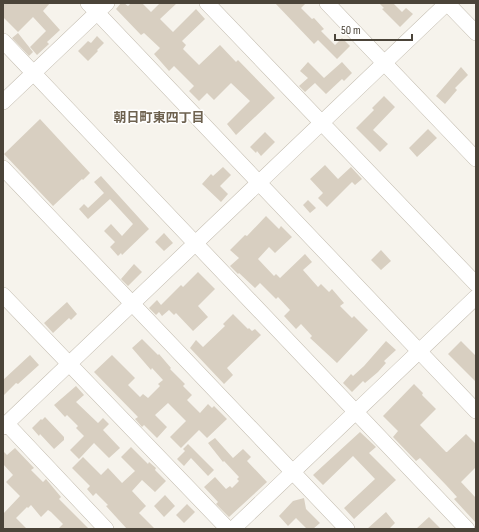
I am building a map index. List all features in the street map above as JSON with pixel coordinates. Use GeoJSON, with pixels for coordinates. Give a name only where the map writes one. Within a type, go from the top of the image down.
{"type":"FeatureCollection","features":[{"type":"Feature","properties":{"kind":"street"},"geometry":{"type":"LineString","coordinates":[[207,3],[476,284]]}},
{"type":"Feature","properties":{"kind":"street"},"geometry":{"type":"LineString","coordinates":[[327,3],[476,159]]}},
{"type":"Feature","properties":{"kind":"street"},"geometry":{"type":"LineString","coordinates":[[106,529],[5,426],[447,3],[476,33]]}},
{"type":"Feature","properties":{"kind":"street"},"geometry":{"type":"LineString","coordinates":[[3,102],[97,6],[418,352],[476,411]]}},
{"type":"Feature","properties":{"kind":"street"},"geometry":{"type":"LineString","coordinates":[[3,41],[467,529]]}},
{"type":"Feature","properties":{"kind":"street"},"geometry":{"type":"LineString","coordinates":[[3,168],[347,529]]}},
{"type":"Feature","properties":{"kind":"street"},"geometry":{"type":"LineString","coordinates":[[3,295],[228,529]]}},
{"type":"Feature","properties":{"kind":"street"},"geometry":{"type":"LineString","coordinates":[[233,529],[476,297]]}},
{"type":"Feature","properties":{"kind":"building"},"geometry":{"type":"Polygon","coordinates":[[[3,3],[50,3],[43,11],[60,30],[47,42],[49,44],[37,55],[30,47],[46,31],[33,17],[18,32],[3,17],[3,3]]]}},
{"type":"Feature","properties":{"kind":"building"},"geometry":{"type":"Polygon","coordinates":[[[121,3],[128,6],[131,3],[142,3],[151,12],[160,3],[177,3],[160,19],[173,32],[196,9],[205,19],[182,41],[186,45],[183,49],[199,65],[220,45],[236,62],[238,60],[275,98],[236,135],[227,124],[250,101],[231,83],[214,100],[207,93],[199,101],[189,91],[194,86],[174,66],[169,71],[154,54],[160,48],[144,33],[141,35],[116,9],[121,3]]]}},
{"type":"Feature","properties":{"kind":"building"},"geometry":{"type":"Polygon","coordinates":[[[275,3],[306,3],[301,8],[312,19],[314,18],[324,29],[321,31],[335,45],[342,38],[350,46],[337,59],[318,40],[314,44],[275,3]]]}},
{"type":"Feature","properties":{"kind":"building"},"geometry":{"type":"Polygon","coordinates":[[[379,3],[393,3],[402,12],[406,8],[413,14],[400,27],[382,9],[384,8],[379,3]]]}},
{"type":"Feature","properties":{"kind":"building"},"geometry":{"type":"Polygon","coordinates":[[[18,33],[33,52],[29,56],[12,38],[18,33]]]}},
{"type":"Feature","properties":{"kind":"building"},"geometry":{"type":"Polygon","coordinates":[[[97,36],[104,43],[88,61],[78,51],[88,41],[91,43],[97,36]]]}},
{"type":"Feature","properties":{"kind":"building"},"geometry":{"type":"Polygon","coordinates":[[[308,62],[324,78],[342,62],[352,73],[344,81],[342,79],[326,94],[315,83],[305,92],[299,86],[308,78],[300,71],[308,62]]]}},
{"type":"Feature","properties":{"kind":"building"},"geometry":{"type":"Polygon","coordinates":[[[461,67],[468,75],[455,88],[457,90],[445,104],[436,96],[461,67]]]}},
{"type":"Feature","properties":{"kind":"building"},"geometry":{"type":"Polygon","coordinates":[[[384,96],[395,107],[373,130],[388,144],[380,152],[356,128],[374,110],[372,108],[384,96]]]}},
{"type":"Feature","properties":{"kind":"building"},"geometry":{"type":"Polygon","coordinates":[[[40,119],[90,173],[53,206],[4,154],[40,119]]]}},
{"type":"Feature","properties":{"kind":"building"},"geometry":{"type":"Polygon","coordinates":[[[428,129],[437,138],[417,157],[409,148],[428,129]]]}},
{"type":"Feature","properties":{"kind":"building"},"geometry":{"type":"Polygon","coordinates":[[[265,132],[275,142],[261,156],[257,151],[256,153],[250,147],[265,132]]]}},
{"type":"Feature","properties":{"kind":"building"},"geometry":{"type":"Polygon","coordinates":[[[325,165],[338,179],[351,167],[362,179],[355,185],[352,182],[327,207],[318,198],[323,193],[310,179],[325,165]]]}},
{"type":"Feature","properties":{"kind":"building"},"geometry":{"type":"Polygon","coordinates":[[[223,167],[231,175],[220,186],[228,194],[221,202],[202,184],[211,174],[213,176],[223,167]]]}},
{"type":"Feature","properties":{"kind":"building"},"geometry":{"type":"Polygon","coordinates":[[[101,176],[149,229],[122,255],[121,253],[118,256],[110,247],[115,242],[104,231],[111,224],[122,236],[133,224],[110,199],[88,219],[79,209],[84,204],[88,208],[104,193],[94,182],[101,176]]]}},
{"type":"Feature","properties":{"kind":"building"},"geometry":{"type":"Polygon","coordinates":[[[308,200],[316,208],[310,213],[303,205],[308,200]]]}},
{"type":"Feature","properties":{"kind":"building"},"geometry":{"type":"Polygon","coordinates":[[[266,216],[279,229],[281,226],[292,237],[275,253],[269,247],[258,259],[274,276],[276,274],[280,278],[305,254],[312,262],[303,270],[318,287],[321,284],[329,292],[332,289],[344,303],[340,306],[352,318],[354,316],[368,330],[337,363],[310,338],[312,336],[301,324],[296,329],[284,316],[290,310],[278,297],[276,299],[260,283],[255,288],[230,266],[239,258],[230,250],[245,235],[247,236],[266,216]]]}},
{"type":"Feature","properties":{"kind":"building"},"geometry":{"type":"Polygon","coordinates":[[[164,233],[173,243],[164,251],[155,242],[164,233]]]}},
{"type":"Feature","properties":{"kind":"building"},"geometry":{"type":"Polygon","coordinates":[[[381,250],[391,261],[381,270],[371,260],[381,250]]]}},
{"type":"Feature","properties":{"kind":"building"},"geometry":{"type":"Polygon","coordinates":[[[134,264],[142,272],[128,286],[121,279],[134,264]]]}},
{"type":"Feature","properties":{"kind":"building"},"geometry":{"type":"Polygon","coordinates":[[[198,272],[215,289],[198,306],[208,317],[193,331],[176,313],[174,315],[169,310],[162,316],[159,312],[156,315],[149,308],[157,300],[161,305],[181,285],[183,287],[198,272]]]}},
{"type":"Feature","properties":{"kind":"building"},"geometry":{"type":"Polygon","coordinates":[[[67,302],[77,314],[71,320],[69,318],[53,333],[44,323],[67,302]]]}},
{"type":"Feature","properties":{"kind":"building"},"geometry":{"type":"Polygon","coordinates":[[[233,314],[248,329],[249,328],[252,331],[255,329],[261,335],[227,368],[233,375],[224,384],[190,348],[196,340],[203,347],[225,326],[223,324],[233,314]]]}},
{"type":"Feature","properties":{"kind":"building"},"geometry":{"type":"Polygon","coordinates":[[[142,339],[158,355],[159,354],[171,368],[170,369],[185,384],[183,386],[192,395],[187,400],[200,413],[208,404],[212,408],[214,406],[227,419],[207,438],[199,430],[181,448],[170,437],[186,421],[168,403],[155,415],[167,427],[157,438],[144,425],[142,427],[135,419],[138,417],[94,372],[112,355],[135,378],[128,385],[140,397],[143,394],[148,398],[160,386],[158,384],[163,380],[152,368],[151,370],[132,348],[142,339]]]}},
{"type":"Feature","properties":{"kind":"building"},"geometry":{"type":"Polygon","coordinates":[[[386,341],[396,350],[384,361],[386,363],[378,372],[365,383],[363,381],[352,392],[343,383],[351,374],[353,376],[364,366],[386,341]]]}},
{"type":"Feature","properties":{"kind":"building"},"geometry":{"type":"Polygon","coordinates":[[[461,341],[476,356],[476,382],[448,354],[461,341]]]}},
{"type":"Feature","properties":{"kind":"building"},"geometry":{"type":"Polygon","coordinates":[[[30,355],[39,365],[18,384],[16,383],[3,396],[3,380],[30,355]]]}},
{"type":"Feature","properties":{"kind":"building"},"geometry":{"type":"Polygon","coordinates":[[[414,384],[423,393],[422,395],[436,409],[420,425],[446,452],[466,434],[476,444],[476,467],[461,482],[476,498],[476,523],[454,499],[457,497],[420,458],[416,461],[393,437],[398,431],[383,416],[414,384]]]}},
{"type":"Feature","properties":{"kind":"building"},"geometry":{"type":"Polygon","coordinates":[[[76,386],[84,395],[76,402],[98,423],[103,418],[109,424],[103,430],[120,448],[109,458],[94,443],[79,459],[70,450],[84,436],[76,428],[78,426],[67,415],[65,417],[54,405],[76,386]]]}},
{"type":"Feature","properties":{"kind":"building"},"geometry":{"type":"Polygon","coordinates":[[[45,417],[64,437],[64,440],[54,449],[32,428],[45,417]]]}},
{"type":"Feature","properties":{"kind":"building"},"geometry":{"type":"Polygon","coordinates":[[[360,432],[376,447],[369,453],[396,480],[354,519],[344,508],[375,479],[353,456],[323,485],[313,475],[360,432]]]}},
{"type":"Feature","properties":{"kind":"building"},"geometry":{"type":"Polygon","coordinates":[[[215,438],[233,458],[243,449],[251,457],[247,461],[267,482],[229,517],[216,504],[218,502],[204,487],[215,477],[226,489],[230,486],[232,488],[239,481],[237,479],[239,477],[224,461],[223,462],[208,443],[215,438]]]}},
{"type":"Feature","properties":{"kind":"building"},"geometry":{"type":"Polygon","coordinates":[[[188,444],[214,470],[208,476],[191,458],[184,466],[177,459],[185,451],[183,449],[188,444]]]}},
{"type":"Feature","properties":{"kind":"building"},"geometry":{"type":"Polygon","coordinates":[[[131,447],[148,464],[149,462],[156,468],[155,470],[166,481],[155,492],[142,480],[132,491],[146,506],[139,513],[155,529],[127,529],[106,506],[108,505],[96,493],[93,496],[87,489],[90,486],[72,468],[83,457],[101,475],[108,468],[122,483],[135,471],[121,457],[131,447]]]}},
{"type":"Feature","properties":{"kind":"building"},"geometry":{"type":"Polygon","coordinates":[[[15,448],[34,468],[31,470],[43,482],[46,479],[61,497],[59,499],[89,529],[58,529],[63,524],[51,512],[48,510],[41,517],[31,505],[16,518],[27,529],[3,529],[3,514],[20,496],[6,482],[13,475],[3,464],[3,451],[7,455],[15,448]]]}},
{"type":"Feature","properties":{"kind":"building"},"geometry":{"type":"Polygon","coordinates":[[[165,495],[175,506],[164,517],[154,506],[165,495]]]}},
{"type":"Feature","properties":{"kind":"building"},"geometry":{"type":"Polygon","coordinates":[[[304,498],[306,509],[320,523],[313,529],[307,529],[296,518],[288,526],[279,516],[293,501],[304,498]]]}},
{"type":"Feature","properties":{"kind":"building"},"geometry":{"type":"Polygon","coordinates":[[[187,504],[195,512],[184,523],[176,515],[187,504]]]}},
{"type":"Feature","properties":{"kind":"building"},"geometry":{"type":"Polygon","coordinates":[[[386,512],[395,523],[389,529],[367,529],[386,512]]]}},
{"type":"Feature","properties":{"kind":"building"},"geometry":{"type":"Polygon","coordinates":[[[429,517],[441,529],[416,529],[429,517]]]}},
{"type":"Feature","properties":{"kind":"district","name":"朝日町東四丁目"},"geometry":{"type":"Point","coordinates":[159,118]}}]}
